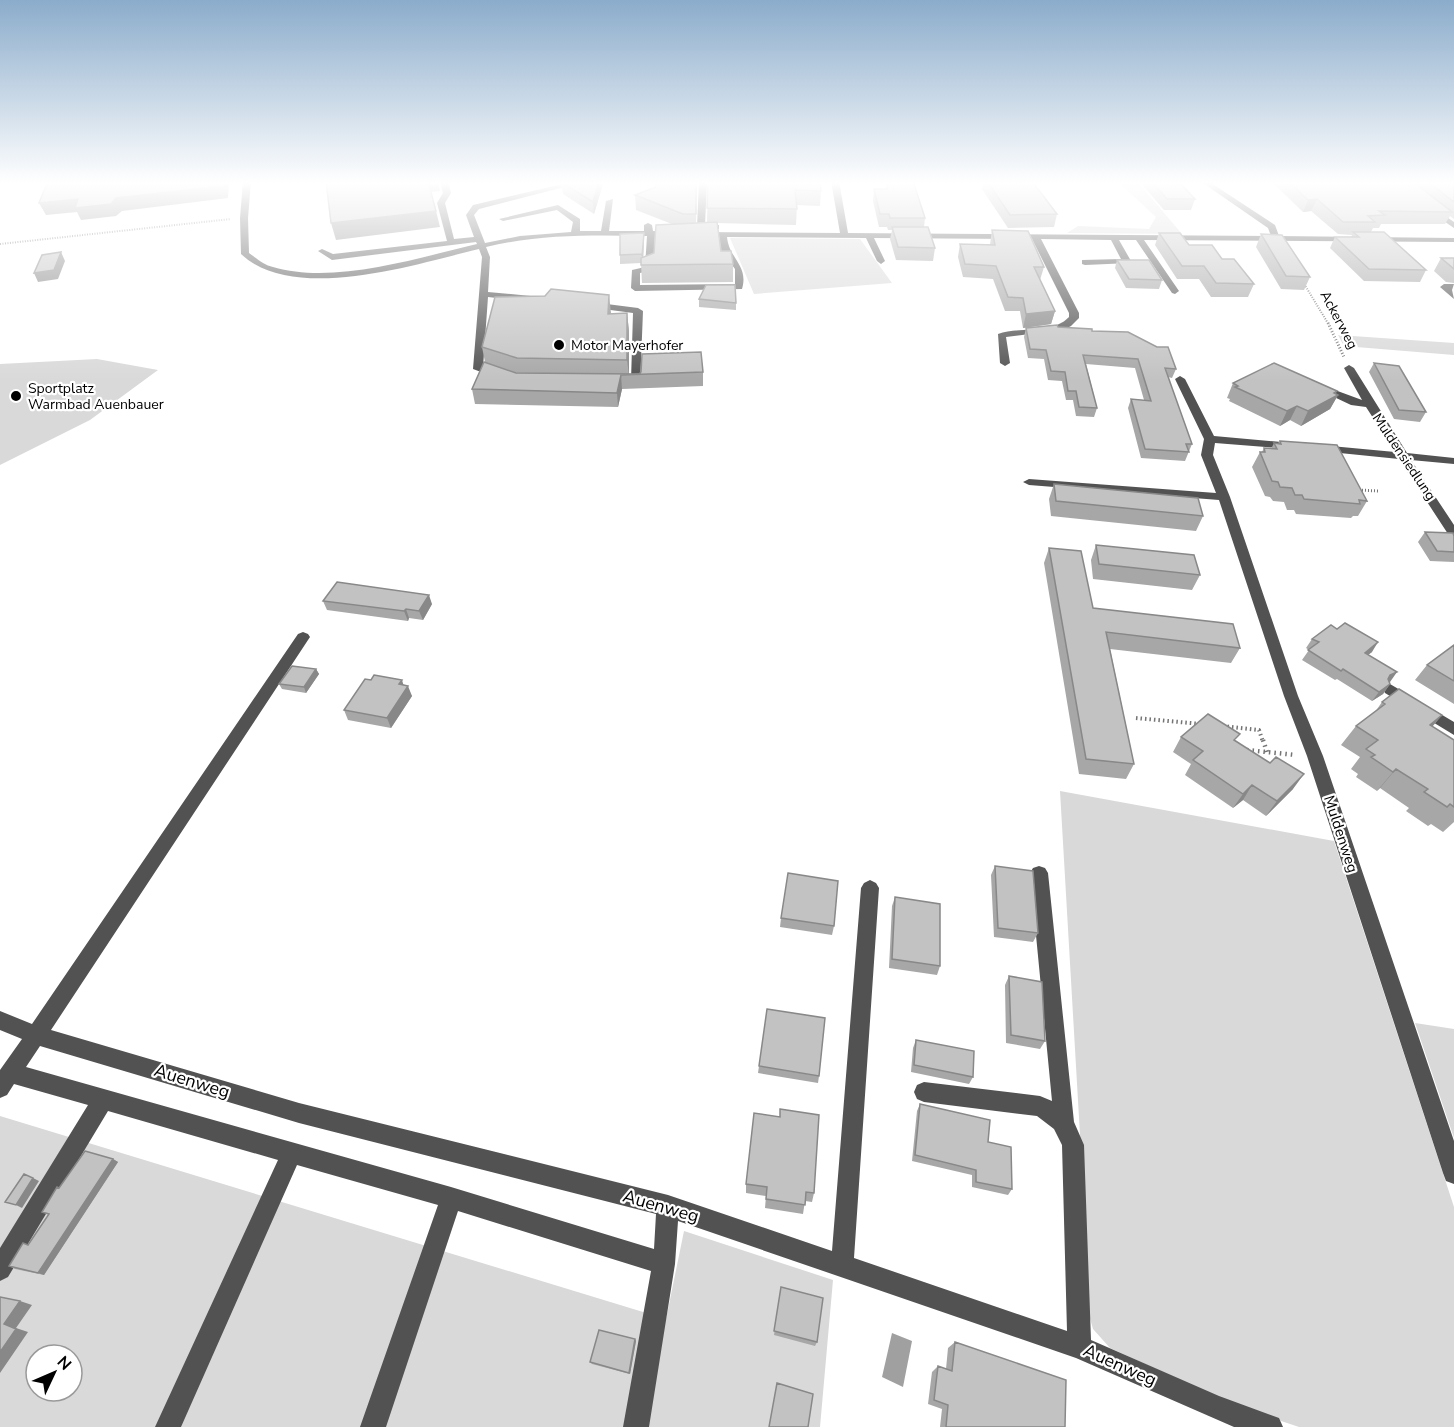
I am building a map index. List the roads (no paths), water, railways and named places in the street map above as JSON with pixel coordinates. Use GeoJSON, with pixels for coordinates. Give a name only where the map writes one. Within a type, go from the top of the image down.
{"type":"FeatureCollection","features":[{"type":"Feature","properties":{"kind":"street"},"geometry":{"type":"LineString","coordinates":[[245,248],[245,254],[259,265],[285,273],[304,274],[348,273],[418,261],[462,248]]}},
{"type":"Feature","properties":{"kind":"street"},"geometry":{"type":"LineString","coordinates":[[322,251],[332,257],[414,248]]}},
{"type":"Feature","properties":{"kind":"street"},"geometry":{"type":"LineString","coordinates":[[482,248],[486,257],[478,369],[508,379]]}},
{"type":"Feature","properties":{"kind":"street"},"geometry":{"type":"LineString","coordinates":[[649,248],[649,270],[636,270],[635,288],[738,287],[739,269],[724,248]]}},
{"type":"Feature","properties":{"kind":"street"},"geometry":{"type":"LineString","coordinates":[[875,248],[881,261]]}},
{"type":"Feature","properties":{"kind":"street"},"geometry":{"type":"LineString","coordinates":[[1005,363],[1002,336],[1004,334],[1052,329],[1065,326],[1074,318],[1074,313],[1041,248]]}},
{"type":"Feature","properties":{"kind":"street"},"geometry":{"type":"LineString","coordinates":[[1085,262],[1127,261],[1119,248]]}},
{"type":"Feature","properties":{"kind":"street"},"geometry":{"type":"LineString","coordinates":[[1145,248],[1175,291]]}},
{"type":"Feature","properties":{"kind":"street"},"geometry":{"type":"LineString","coordinates":[[1400,248],[1454,248]]}},
{"type":"Feature","properties":{"kind":"street"},"geometry":{"type":"LineString","coordinates":[[1454,287],[1444,287],[1454,296]]}},
{"type":"Feature","properties":{"kind":"street"},"geometry":{"type":"LineString","coordinates":[[483,294],[543,300]]}},
{"type":"Feature","properties":{"kind":"street"},"geometry":{"type":"LineString","coordinates":[[578,304],[638,311],[636,384],[612,384]]}},
{"type":"Feature","properties":{"kind":"street","name":"Ackerweg"},"geometry":{"type":"LineString","coordinates":[[1349,368],[1369,404]]}},
{"type":"Feature","properties":{"kind":"street","name":"Muldenweg"},"geometry":{"type":"LineString","coordinates":[[1180,379],[1210,439],[1207,455],[1224,497],[1291,696],[1315,756],[1454,1173]]}},
{"type":"Feature","properties":{"kind":"street","name":"Muldensiedlung"},"geometry":{"type":"LineString","coordinates":[[1308,382],[1355,403],[1369,404],[1454,534]]}},
{"type":"Feature","properties":{"kind":"street"},"geometry":{"type":"LineString","coordinates":[[1210,439],[1401,454],[1454,461]]}},
{"type":"Feature","properties":{"kind":"street"},"geometry":{"type":"LineString","coordinates":[[1029,482],[1224,497]]}},
{"type":"Feature","properties":{"kind":"street"},"geometry":{"type":"LineString","coordinates":[[303,637],[5,1080],[104,1099],[451,1198],[664,1264]]}},
{"type":"Feature","properties":{"kind":"street"},"geometry":{"type":"LineString","coordinates":[[1390,689],[1454,729]]}},
{"type":"Feature","properties":{"kind":"street"},"geometry":{"type":"LineString","coordinates":[[1039,873],[1064,1122],[1073,1145],[1079,1347]]}},
{"type":"Feature","properties":{"kind":"street"},"geometry":{"type":"LineString","coordinates":[[842,1266],[870,888]]}},
{"type":"Feature","properties":{"kind":"street","name":"Auenweg"},"geometry":{"type":"LineString","coordinates":[[0,1020],[36,1035],[299,1113],[668,1206],[1079,1347],[1216,1408],[1270,1427]]}},
{"type":"Feature","properties":{"kind":"street"},"geometry":{"type":"LineString","coordinates":[[924,1092],[1040,1106],[1064,1122]]}},
{"type":"Feature","properties":{"kind":"street"},"geometry":{"type":"LineString","coordinates":[[0,1269],[104,1099]]}},
{"type":"Feature","properties":{"kind":"street"},"geometry":{"type":"LineString","coordinates":[[168,1427],[292,1153]]}},
{"type":"Feature","properties":{"kind":"street"},"geometry":{"type":"LineString","coordinates":[[373,1427],[451,1198]]}},
{"type":"Feature","properties":{"kind":"street"},"geometry":{"type":"LineString","coordinates":[[636,1427],[664,1264],[668,1206]]}},
{"type":"Feature","properties":{"kind":"place","name":"Motor Mayerhofer"},"geometry":{"type":"Point","coordinates":[559,345]}},
{"type":"Feature","properties":{"kind":"place","name":"Sportplatz Warmbad Auenbauer"},"geometry":{"type":"Point","coordinates":[16,396]}}]}
